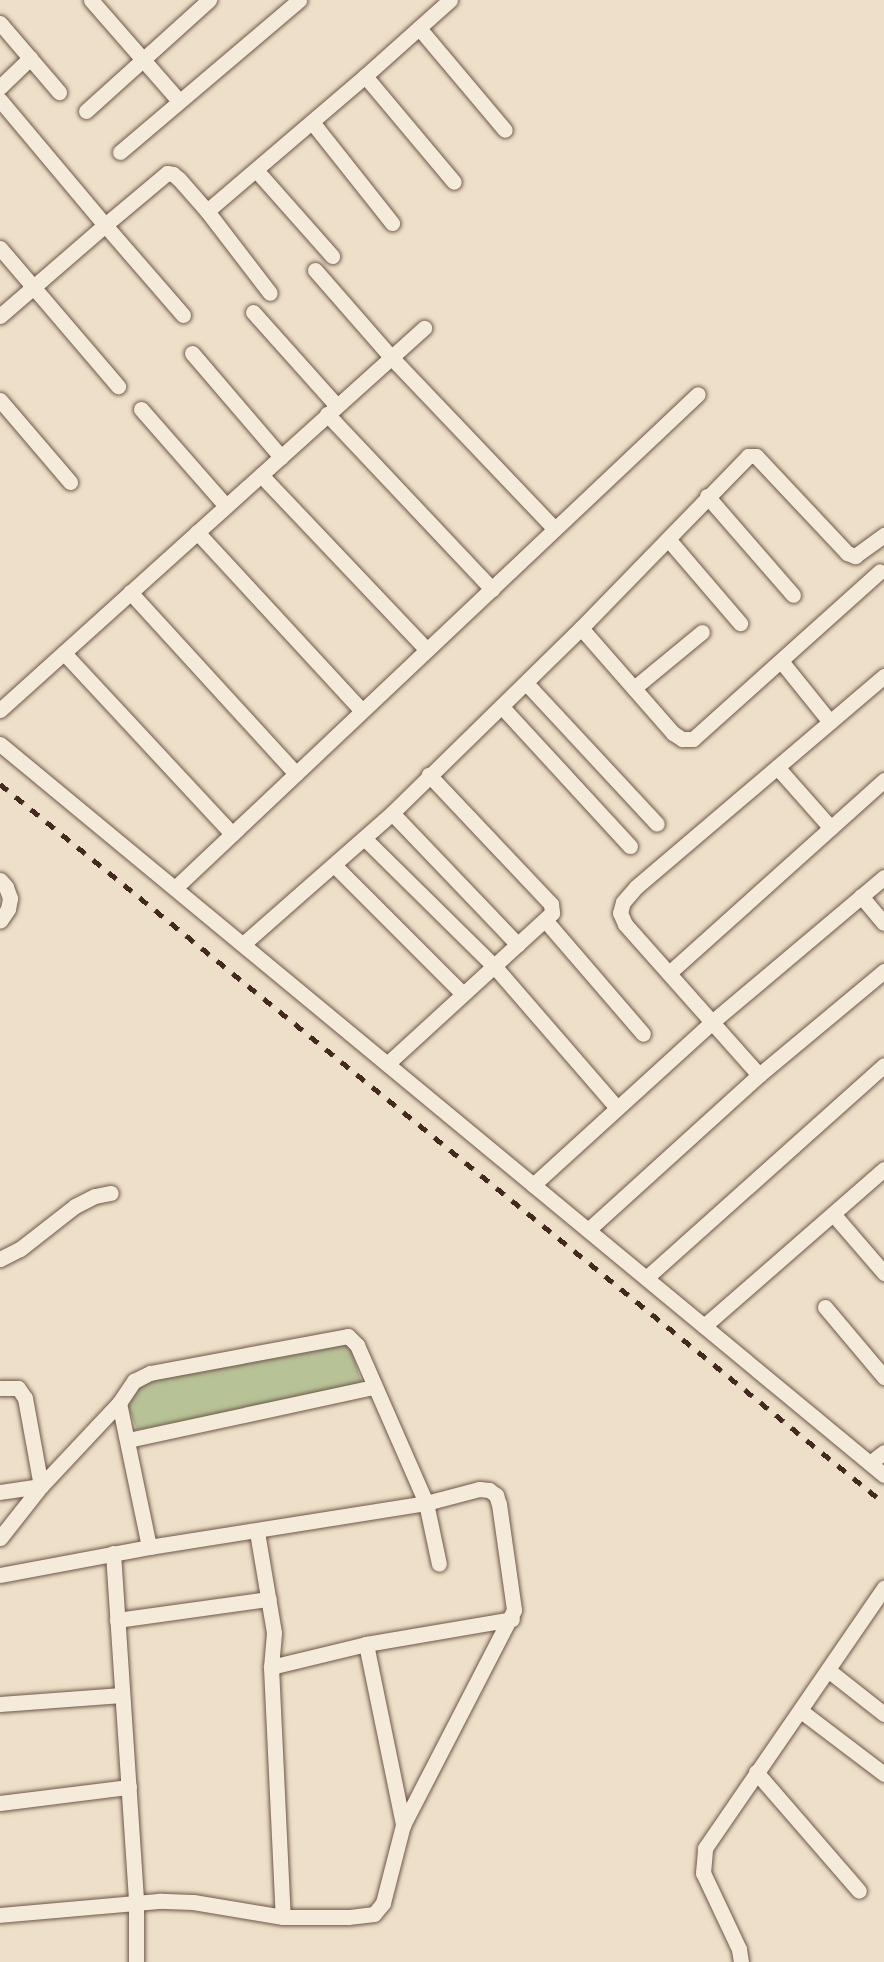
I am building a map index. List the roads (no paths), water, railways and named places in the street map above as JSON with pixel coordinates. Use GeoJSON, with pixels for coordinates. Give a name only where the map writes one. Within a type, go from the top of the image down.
{"type":"FeatureCollection","features":[{"type":"Feature","properties":{"kind":"street"},"geometry":{"type":"LineString","coordinates":[[92,0],[179,100]]}},
{"type":"Feature","properties":{"kind":"street"},"geometry":{"type":"LineString","coordinates":[[86,111],[209,0]]}},
{"type":"Feature","properties":{"kind":"street"},"geometry":{"type":"LineString","coordinates":[[120,152],[299,0]]}},
{"type":"Feature","properties":{"kind":"street"},"geometry":{"type":"LineString","coordinates":[[207,211],[366,76],[450,0]]}},
{"type":"Feature","properties":{"kind":"street"},"geometry":{"type":"LineString","coordinates":[[0,23],[59,92]]}},
{"type":"Feature","properties":{"kind":"street"},"geometry":{"type":"LineString","coordinates":[[419,28],[505,130]]}},
{"type":"Feature","properties":{"kind":"street"},"geometry":{"type":"LineString","coordinates":[[0,87],[30,58]]}},
{"type":"Feature","properties":{"kind":"street"},"geometry":{"type":"LineString","coordinates":[[366,76],[454,182]]}},
{"type":"Feature","properties":{"kind":"street"},"geometry":{"type":"LineString","coordinates":[[0,100],[183,315]]}},
{"type":"Feature","properties":{"kind":"street"},"geometry":{"type":"LineString","coordinates":[[312,122],[392,223]]}},
{"type":"Feature","properties":{"kind":"street"},"geometry":{"type":"LineString","coordinates":[[256,170],[332,256]]}},
{"type":"Feature","properties":{"kind":"street"},"geometry":{"type":"LineString","coordinates":[[0,316],[167,173],[174,174],[207,211],[270,293]]}},
{"type":"Feature","properties":{"kind":"street"},"geometry":{"type":"LineString","coordinates":[[0,248],[118,386]]}},
{"type":"Feature","properties":{"kind":"street"},"geometry":{"type":"LineString","coordinates":[[315,270],[391,357],[554,528]]}},
{"type":"Feature","properties":{"kind":"street"},"geometry":{"type":"LineString","coordinates":[[254,312],[332,410],[492,589]]}},
{"type":"Feature","properties":{"kind":"street"},"geometry":{"type":"LineString","coordinates":[[0,710],[424,328]]}},
{"type":"Feature","properties":{"kind":"street"},"geometry":{"type":"LineString","coordinates":[[192,353],[281,457]]}},
{"type":"Feature","properties":{"kind":"street"},"geometry":{"type":"LineString","coordinates":[[175,888],[698,394]]}},
{"type":"Feature","properties":{"kind":"street"},"geometry":{"type":"LineString","coordinates":[[0,400],[70,482]]}},
{"type":"Feature","properties":{"kind":"street"},"geometry":{"type":"LineString","coordinates":[[141,409],[226,506]]}},
{"type":"Feature","properties":{"kind":"street"},"geometry":{"type":"LineString","coordinates":[[243,944],[392,813],[581,628],[707,496],[753,454],[847,553],[855,556],[884,535]]}},
{"type":"Feature","properties":{"kind":"street"},"geometry":{"type":"LineString","coordinates":[[261,475],[427,650]]}},
{"type":"Feature","properties":{"kind":"street"},"geometry":{"type":"LineString","coordinates":[[707,496],[793,595]]}},
{"type":"Feature","properties":{"kind":"street"},"geometry":{"type":"LineString","coordinates":[[197,532],[363,711]]}},
{"type":"Feature","properties":{"kind":"street"},"geometry":{"type":"LineString","coordinates":[[668,539],[740,623]]}},
{"type":"Feature","properties":{"kind":"street"},"geometry":{"type":"LineString","coordinates":[[581,628],[673,733],[682,739],[693,740],[882,573],[863,552]]}},
{"type":"Feature","properties":{"kind":"street"},"geometry":{"type":"LineString","coordinates":[[130,592],[296,774]]}},
{"type":"Feature","properties":{"kind":"street"},"geometry":{"type":"LineString","coordinates":[[634,688],[702,632]]}},
{"type":"Feature","properties":{"kind":"street"},"geometry":{"type":"LineString","coordinates":[[64,653],[232,834]]}},
{"type":"Feature","properties":{"kind":"street"},"geometry":{"type":"LineString","coordinates":[[781,661],[830,722]]}},
{"type":"Feature","properties":{"kind":"street"},"geometry":{"type":"LineString","coordinates":[[759,1075],[625,924],[620,913],[623,902],[636,887],[884,676]]}},
{"type":"Feature","properties":{"kind":"street"},"geometry":{"type":"LineString","coordinates":[[526,683],[657,824]]}},
{"type":"Feature","properties":{"kind":"street"},"geometry":{"type":"LineString","coordinates":[[502,706],[630,846]]}},
{"type":"Feature","properties":{"kind":"street"},"geometry":{"type":"LineString","coordinates":[[0,744],[884,1475]]}},
{"type":"Feature","properties":{"kind":"street"},"geometry":{"type":"LineString","coordinates":[[777,767],[831,828]]}},
{"type":"Feature","properties":{"kind":"street"},"geometry":{"type":"LineString","coordinates":[[387,1064],[552,913],[551,904],[429,775]]}},
{"type":"Feature","properties":{"kind":"street"},"geometry":{"type":"LineString","coordinates":[[669,973],[884,780]]}},
{"type":"Feature","properties":{"kind":"street"},"geometry":{"type":"LineString","coordinates":[[392,813],[518,945]]}},
{"type":"Feature","properties":{"kind":"street"},"geometry":{"type":"LineString","coordinates":[[364,838],[495,967],[617,1108]]}},
{"type":"Feature","properties":{"kind":"street"},"geometry":{"type":"LineString","coordinates":[[334,865],[463,993]]}},
{"type":"Feature","properties":{"kind":"street"},"geometry":{"type":"LineString","coordinates":[[533,1185],[712,1022],[884,877]]}},
{"type":"Feature","properties":{"kind":"street"},"geometry":{"type":"LineString","coordinates":[[0,880],[10,898],[8,909],[0,921]]}},
{"type":"Feature","properties":{"kind":"street"},"geometry":{"type":"LineString","coordinates":[[861,896],[884,922]]}},
{"type":"Feature","properties":{"kind":"street"},"geometry":{"type":"LineString","coordinates":[[545,920],[643,1034]]}},
{"type":"Feature","properties":{"kind":"street"},"geometry":{"type":"LineString","coordinates":[[588,1230],[759,1075],[884,971]]}},
{"type":"Feature","properties":{"kind":"street"},"geometry":{"type":"LineString","coordinates":[[646,1278],[884,1065]]}},
{"type":"Feature","properties":{"kind":"street"},"geometry":{"type":"LineString","coordinates":[[704,1326],[834,1215],[884,1169]]}},
{"type":"Feature","properties":{"kind":"street"},"geometry":{"type":"LineString","coordinates":[[0,1259],[20,1249],[75,1206],[95,1196],[111,1193]]}},
{"type":"Feature","properties":{"kind":"street"},"geometry":{"type":"LineString","coordinates":[[834,1215],[884,1273]]}},
{"type":"Feature","properties":{"kind":"street"},"geometry":{"type":"LineString","coordinates":[[825,1307],[884,1377]]}},
{"type":"Feature","properties":{"kind":"street"},"geometry":{"type":"LineString","coordinates":[[0,1538],[41,1486],[119,1403],[135,1382],[150,1373],[341,1336],[354,1340],[426,1503],[439,1564]]}},
{"type":"Feature","properties":{"kind":"street"},"geometry":{"type":"LineString","coordinates":[[128,1440],[373,1387]]}},
{"type":"Feature","properties":{"kind":"street"},"geometry":{"type":"LineString","coordinates":[[0,1388],[18,1388],[26,1398],[41,1486]]}},
{"type":"Feature","properties":{"kind":"street"},"geometry":{"type":"LineString","coordinates":[[119,1403],[149,1547]]}},
{"type":"Feature","properties":{"kind":"street"},"geometry":{"type":"LineString","coordinates":[[870,1463],[884,1452]]}},
{"type":"Feature","properties":{"kind":"street"},"geometry":{"type":"LineString","coordinates":[[0,1492],[41,1486]]}},
{"type":"Feature","properties":{"kind":"street"},"geometry":{"type":"LineString","coordinates":[[0,1575],[113,1553],[257,1532],[426,1503],[479,1489],[489,1490],[496,1495],[514,1600],[512,1619],[403,1825],[383,1903],[374,1914],[348,1917],[283,1917],[193,1902],[136,1902],[0,1915]]}},
{"type":"Feature","properties":{"kind":"street"},"geometry":{"type":"LineString","coordinates":[[257,1532],[274,1633],[271,1667],[283,1917]]}},
{"type":"Feature","properties":{"kind":"street"},"geometry":{"type":"LineString","coordinates":[[113,1553],[136,1902],[136,1962]]}},
{"type":"Feature","properties":{"kind":"street"},"geometry":{"type":"LineString","coordinates":[[741,1962],[739,1949],[710,1892],[703,1873],[702,1860],[705,1848],[713,1832],[801,1711],[884,1587]]}},
{"type":"Feature","properties":{"kind":"street"},"geometry":{"type":"LineString","coordinates":[[117,1620],[269,1599]]}},
{"type":"Feature","properties":{"kind":"street"},"geometry":{"type":"LineString","coordinates":[[271,1667],[366,1644],[512,1619]]}},
{"type":"Feature","properties":{"kind":"street"},"geometry":{"type":"LineString","coordinates":[[366,1644],[403,1825]]}},
{"type":"Feature","properties":{"kind":"street"},"geometry":{"type":"LineString","coordinates":[[828,1670],[884,1714]]}},
{"type":"Feature","properties":{"kind":"street"},"geometry":{"type":"LineString","coordinates":[[0,1704],[122,1695]]}},
{"type":"Feature","properties":{"kind":"street"},"geometry":{"type":"LineString","coordinates":[[801,1711],[884,1774]]}},
{"type":"Feature","properties":{"kind":"street"},"geometry":{"type":"LineString","coordinates":[[756,1772],[859,1891]]}},
{"type":"Feature","properties":{"kind":"street"},"geometry":{"type":"LineString","coordinates":[[0,1803],[129,1787]]}},
{"type":"Feature","properties":{"kind":"railway"},"geometry":{"type":"LineString","coordinates":[[0,784],[884,1503]]}}]}
